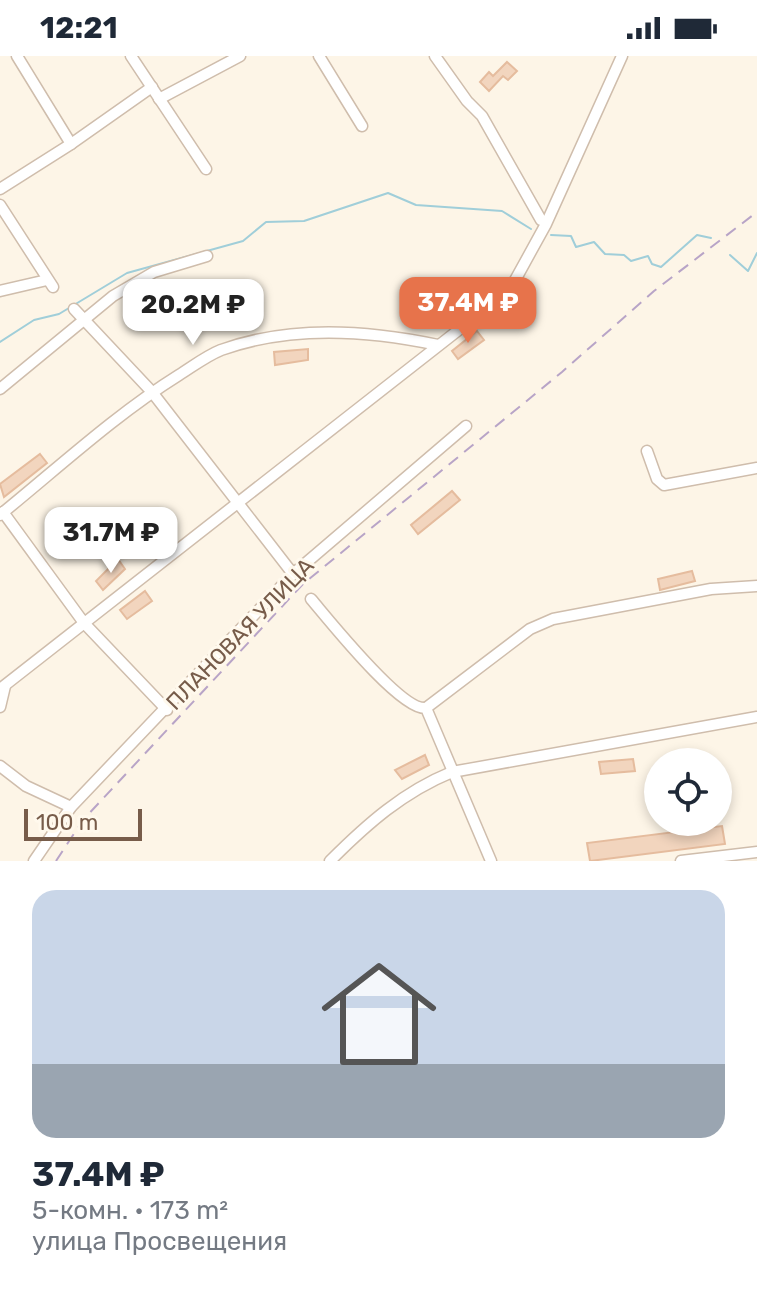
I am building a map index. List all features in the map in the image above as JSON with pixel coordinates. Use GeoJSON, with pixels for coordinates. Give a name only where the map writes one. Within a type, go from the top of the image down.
{"type":"FeatureCollection","features":[{"type":"Feature","properties":{"kind":"street"},"geometry":{"type":"LineString","coordinates":[[17,56],[71,144]]}},
{"type":"Feature","properties":{"kind":"street"},"geometry":{"type":"LineString","coordinates":[[131,56],[206,169]]}},
{"type":"Feature","properties":{"kind":"street"},"geometry":{"type":"LineString","coordinates":[[159,99],[240,56]]}},
{"type":"Feature","properties":{"kind":"street"},"geometry":{"type":"LineString","coordinates":[[319,56],[362,126]]}},
{"type":"Feature","properties":{"kind":"street"},"geometry":{"type":"LineString","coordinates":[[435,56],[467,101],[482,116],[541,220]]}},
{"type":"Feature","properties":{"kind":"street"},"geometry":{"type":"LineString","coordinates":[[0,707],[3,687],[513,284],[546,224],[622,56]]}},
{"type":"Feature","properties":{"kind":"street"},"geometry":{"type":"LineString","coordinates":[[0,189],[152,87]]}},
{"type":"Feature","properties":{"kind":"street"},"geometry":{"type":"LineString","coordinates":[[0,205],[50,284],[0,291]]}},
{"type":"Feature","properties":{"kind":"street"},"geometry":{"type":"LineString","coordinates":[[0,389],[113,296],[154,272],[207,256]]}},
{"type":"Feature","properties":{"kind":"street"},"geometry":{"type":"LineString","coordinates":[[74,309],[152,392],[293,574]]}},
{"type":"Feature","properties":{"kind":"street"},"geometry":{"type":"LineString","coordinates":[[167,710],[84,623],[2,513],[152,392],[218,351],[270,336],[376,333],[438,345]]}},
{"type":"Feature","properties":{"kind":"street","name":"ПЛАНОВАЯ УЛИЦА"},"geometry":{"type":"LineString","coordinates":[[34,861],[71,807],[167,710],[293,574],[466,426]]}},
{"type":"Feature","properties":{"kind":"street"},"geometry":{"type":"LineString","coordinates":[[647,451],[657,479],[664,485],[757,468]]}},
{"type":"Feature","properties":{"kind":"street"},"geometry":{"type":"LineString","coordinates":[[311,599],[370,668],[412,705],[426,708],[530,629],[553,619],[711,589],[757,586]]}},
{"type":"Feature","properties":{"kind":"street"},"geometry":{"type":"LineString","coordinates":[[426,708],[491,861]]}},
{"type":"Feature","properties":{"kind":"street"},"geometry":{"type":"LineString","coordinates":[[330,861],[389,807],[421,784],[452,772],[757,717]]}},
{"type":"Feature","properties":{"kind":"street"},"geometry":{"type":"LineString","coordinates":[[0,766],[26,786],[71,807]]}},
{"type":"Feature","properties":{"kind":"street"},"geometry":{"type":"LineString","coordinates":[[681,861],[757,852]]}},
{"type":"Feature","properties":{"kind":"building"},"geometry":{"type":"Polygon","coordinates":[[[507,62],[517,71],[508,80],[503,76],[489,91],[480,82],[489,72],[493,76],[507,62]]]}},
{"type":"Feature","properties":{"kind":"building"},"geometry":{"type":"Polygon","coordinates":[[[477,331],[484,340],[458,359],[452,351],[477,331]]]}},
{"type":"Feature","properties":{"kind":"building"},"geometry":{"type":"Polygon","coordinates":[[[308,349],[308,360],[275,365],[274,352],[308,349]]]}},
{"type":"Feature","properties":{"kind":"building"},"geometry":{"type":"Polygon","coordinates":[[[40,454],[47,463],[4,497],[0,484],[40,454]]]}},
{"type":"Feature","properties":{"kind":"building"},"geometry":{"type":"Polygon","coordinates":[[[452,491],[460,500],[418,534],[411,525],[452,491]]]}},
{"type":"Feature","properties":{"kind":"building"},"geometry":{"type":"Polygon","coordinates":[[[118,559],[125,569],[103,590],[96,581],[118,559]]]}},
{"type":"Feature","properties":{"kind":"building"},"geometry":{"type":"Polygon","coordinates":[[[692,571],[695,581],[660,590],[658,579],[692,571]]]}},
{"type":"Feature","properties":{"kind":"building"},"geometry":{"type":"Polygon","coordinates":[[[145,591],[152,601],[127,619],[120,610],[145,591]]]}},
{"type":"Feature","properties":{"kind":"building"},"geometry":{"type":"Polygon","coordinates":[[[425,755],[429,765],[402,779],[395,770],[425,755]]]}},
{"type":"Feature","properties":{"kind":"building"},"geometry":{"type":"Polygon","coordinates":[[[633,759],[635,771],[601,774],[599,762],[633,759]]]}},
{"type":"Feature","properties":{"kind":"building"},"geometry":{"type":"Polygon","coordinates":[[[644,836],[724,836],[725,844],[590,861],[587,843],[644,836]]]}},
{"type":"Feature","properties":{"kind":"waterway"},"geometry":{"type":"LineString","coordinates":[[0,342],[34,320],[59,314],[127,273],[243,241],[266,222],[304,221],[388,193],[416,205],[502,211],[531,229]]}},
{"type":"Feature","properties":{"kind":"waterway"},"geometry":{"type":"LineString","coordinates":[[551,235],[571,236],[576,247],[594,242],[605,254],[624,255],[631,261],[648,256],[652,264],[661,267],[697,235],[711,238]]}},
{"type":"Feature","properties":{"kind":"waterway"},"geometry":{"type":"LineString","coordinates":[[730,255],[748,271],[757,253]]}},
{"type":"Feature","properties":{"kind":"railway"},"geometry":{"type":"LineString","coordinates":[[56,861],[83,820],[303,584],[562,372],[654,291],[757,212]]}}]}
